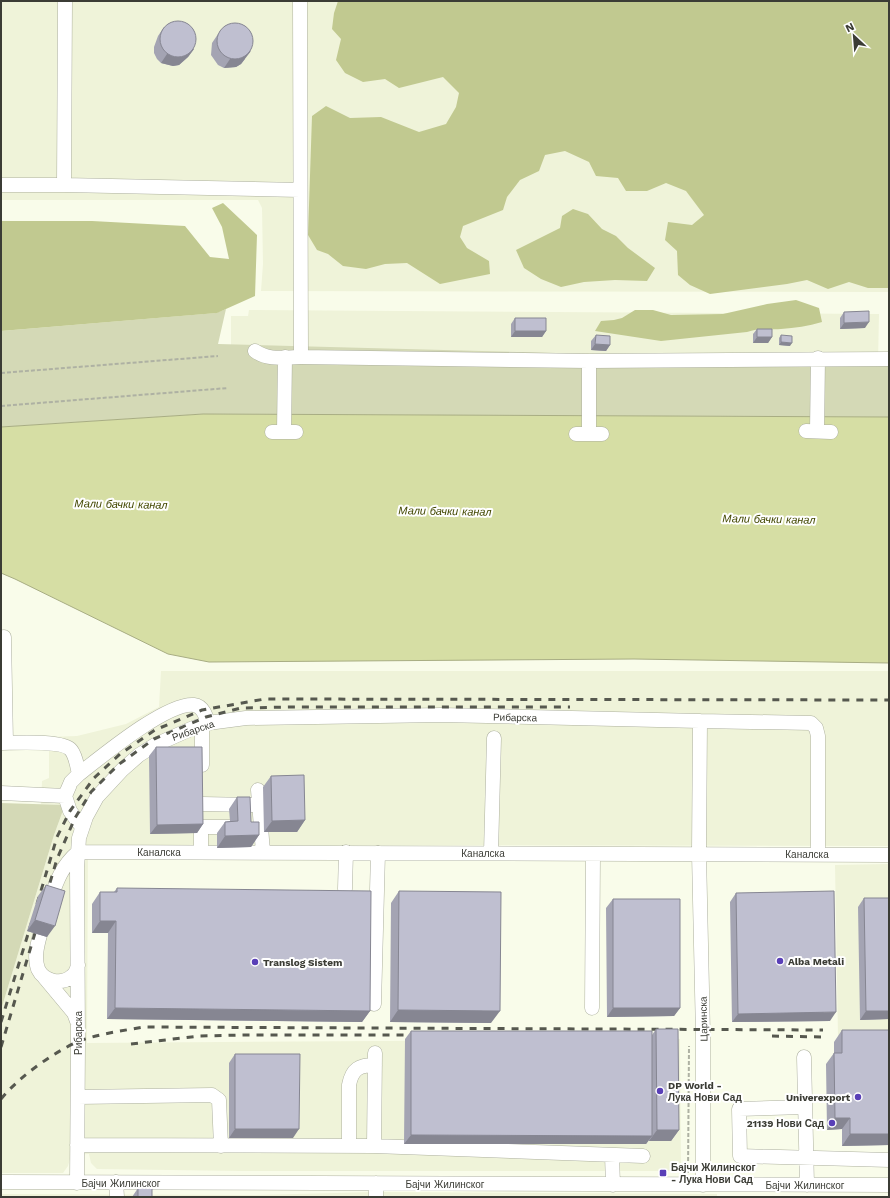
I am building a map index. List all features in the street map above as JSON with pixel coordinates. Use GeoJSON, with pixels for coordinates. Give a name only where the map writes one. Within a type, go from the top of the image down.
{"type":"FeatureCollection","features":[{"type":"Feature","properties":{"kind":"street"},"geometry":{"type":"LineString","coordinates":[[64,185],[65,1]]}},
{"type":"Feature","properties":{"kind":"street"},"geometry":{"type":"LineString","coordinates":[[300,1],[301,357]]}},
{"type":"Feature","properties":{"kind":"street"},"geometry":{"type":"LineString","coordinates":[[1,185],[300,190]]}},
{"type":"Feature","properties":{"kind":"street"},"geometry":{"type":"LineString","coordinates":[[256,351],[269,358],[301,357],[589,361],[818,358],[889,359]]}},
{"type":"Feature","properties":{"kind":"street"},"geometry":{"type":"LineString","coordinates":[[284,432],[285,357]]}},
{"type":"Feature","properties":{"kind":"street"},"geometry":{"type":"LineString","coordinates":[[818,358],[818,432]]}},
{"type":"Feature","properties":{"kind":"street"},"geometry":{"type":"LineString","coordinates":[[589,361],[589,434]]}},
{"type":"Feature","properties":{"kind":"street"},"geometry":{"type":"LineString","coordinates":[[4,637],[4,743],[49,743],[63,745],[70,749],[73,754],[79,774]]}},
{"type":"Feature","properties":{"kind":"street"},"geometry":{"type":"LineString","coordinates":[[82,827],[70,811],[65,796],[71,782],[79,774],[146,724],[180,708],[194,705],[202,710],[205,724],[201,852]]}},
{"type":"Feature","properties":{"kind":"street","name":"Рибарска"},"geometry":{"type":"LineString","coordinates":[[76,1183],[78,1097],[77,868],[79,838],[82,827],[97,797],[122,770],[139,755],[175,735],[205,724],[246,718],[441,715],[811,723],[816,728],[818,736],[818,854]]}},
{"type":"Feature","properties":{"kind":"street","name":"Царинска"},"geometry":{"type":"LineString","coordinates":[[700,721],[699,854],[707,1189]]}},
{"type":"Feature","properties":{"kind":"street"},"geometry":{"type":"LineString","coordinates":[[491,853],[494,738]]}},
{"type":"Feature","properties":{"kind":"street"},"geometry":{"type":"LineString","coordinates":[[258,790],[259,806],[255,826],[263,852]]}},
{"type":"Feature","properties":{"kind":"street"},"geometry":{"type":"LineString","coordinates":[[1,793],[65,796]]}},
{"type":"Feature","properties":{"kind":"street"},"geometry":{"type":"LineString","coordinates":[[202,804],[259,806]]}},
{"type":"Feature","properties":{"kind":"street"},"geometry":{"type":"LineString","coordinates":[[202,827],[230,827]]}},
{"type":"Feature","properties":{"kind":"street"},"geometry":{"type":"LineString","coordinates":[[50,900],[57,878],[68,861],[78,852]]}},
{"type":"Feature","properties":{"kind":"street","name":"Каналска"},"geometry":{"type":"LineString","coordinates":[[78,852],[889,855]]}},
{"type":"Feature","properties":{"kind":"street"},"geometry":{"type":"LineString","coordinates":[[345,889],[346,852]]}},
{"type":"Feature","properties":{"kind":"street"},"geometry":{"type":"LineString","coordinates":[[374,1004],[378,852]]}},
{"type":"Feature","properties":{"kind":"street"},"geometry":{"type":"LineString","coordinates":[[592,1008],[593,854]]}},
{"type":"Feature","properties":{"kind":"street"},"geometry":{"type":"LineString","coordinates":[[40,935],[37,945],[36,959],[38,970],[74,1013],[78,1024]]}},
{"type":"Feature","properties":{"kind":"street"},"geometry":{"type":"LineString","coordinates":[[44,977],[53,982],[64,980],[73,976],[78,966]]}},
{"type":"Feature","properties":{"kind":"street"},"geometry":{"type":"LineString","coordinates":[[804,1057],[807,1185]]}},
{"type":"Feature","properties":{"kind":"street"},"geometry":{"type":"LineString","coordinates":[[349,1146],[350,1077],[359,1067],[366,1065],[375,1059],[374,1146]]}},
{"type":"Feature","properties":{"kind":"street"},"geometry":{"type":"LineString","coordinates":[[78,1097],[212,1095],[219,1100],[221,1146]]}},
{"type":"Feature","properties":{"kind":"street"},"geometry":{"type":"LineString","coordinates":[[805,1107],[739,1109],[740,1156],[889,1160]]}},
{"type":"Feature","properties":{"kind":"street"},"geometry":{"type":"LineString","coordinates":[[77,1145],[374,1146],[643,1156]]}},
{"type":"Feature","properties":{"kind":"street"},"geometry":{"type":"LineString","coordinates":[[612,1155],[613,1185]]}},
{"type":"Feature","properties":{"kind":"street","name":"Бајчи Жилинског"},"geometry":{"type":"LineString","coordinates":[[1,1182],[116,1182],[254,1190],[376,1190],[613,1185],[707,1189],[807,1185],[889,1185]]}},
{"type":"Feature","properties":{"kind":"street"},"geometry":{"type":"LineString","coordinates":[[116,1182],[117,1197]]}},
{"type":"Feature","properties":{"kind":"path"},"geometry":{"type":"LineString","coordinates":[[1,373],[218,356]]}},
{"type":"Feature","properties":{"kind":"path"},"geometry":{"type":"LineString","coordinates":[[1,406],[228,388]]}},
{"type":"Feature","properties":{"kind":"path"},"geometry":{"type":"LineString","coordinates":[[688,1046],[688,1176]]}},
{"type":"Feature","properties":{"kind":"shaded area"},"geometry":{"type":"Polygon","coordinates":[[[1,1],[889,1],[889,292],[261,291],[263,264],[262,208],[258,200],[1,200],[1,1]]]}},
{"type":"Feature","properties":{"kind":"shaded area"},"geometry":{"type":"Polygon","coordinates":[[[338,1],[889,1],[889,288],[868,288],[849,282],[828,289],[807,280],[710,294],[690,285],[678,275],[677,251],[665,240],[668,222],[692,225],[704,215],[686,191],[666,183],[647,191],[626,191],[618,178],[596,176],[589,162],[565,151],[545,155],[539,171],[520,180],[507,197],[503,210],[463,226],[460,237],[467,248],[489,261],[490,274],[440,284],[407,263],[385,264],[366,269],[343,266],[328,254],[317,250],[308,235],[312,116],[326,106],[350,118],[381,117],[419,132],[446,124],[456,107],[459,93],[443,77],[399,88],[385,79],[363,82],[345,73],[336,60],[341,39],[332,29],[334,13],[338,1]]]}},
{"type":"Feature","properties":{"kind":"shaded area"},"geometry":{"type":"Polygon","coordinates":[[[223,203],[257,235],[255,296],[217,313],[1,331],[1,221],[92,221],[185,226],[210,257],[229,259],[222,227],[212,208],[223,203]]]}},
{"type":"Feature","properties":{"kind":"shaded area"},"geometry":{"type":"Polygon","coordinates":[[[573,209],[588,214],[602,229],[616,236],[628,248],[655,268],[647,281],[615,280],[584,282],[561,287],[541,279],[524,268],[516,250],[560,228],[562,216],[573,209]]]}},
{"type":"Feature","properties":{"kind":"shaded area"},"geometry":{"type":"Polygon","coordinates":[[[796,300],[819,308],[822,322],[791,328],[661,341],[595,331],[601,321],[622,318],[635,310],[653,310],[671,315],[723,314],[767,304],[796,300]]]}},
{"type":"Feature","properties":{"kind":"shaded area"},"geometry":{"type":"Polygon","coordinates":[[[226,309],[218,344],[889,362],[889,417],[203,414],[1,427],[1,331],[216,313],[226,309]]]}},
{"type":"Feature","properties":{"kind":"shaded area"},"geometry":{"type":"Polygon","coordinates":[[[249,310],[879,314],[878,362],[231,369],[231,316],[248,316],[249,310]]]}},
{"type":"Feature","properties":{"kind":"shaded area"},"geometry":{"type":"Polygon","coordinates":[[[161,671],[889,671],[889,846],[304,845],[88,848],[87,1043],[680,1039],[681,1171],[242,1171],[97,1169],[91,1163],[89,1154],[71,1155],[68,1166],[63,1173],[1,1173],[1,1010],[54,835],[65,805],[41,804],[42,781],[49,778],[49,737],[77,736],[126,724],[159,707],[161,671]]]}},
{"type":"Feature","properties":{"kind":"shaded area"},"geometry":{"type":"Polygon","coordinates":[[[1,803],[65,805],[54,835],[1,1010],[1,803]]]}},
{"type":"Feature","properties":{"kind":"shaded area"},"geometry":{"type":"Polygon","coordinates":[[[889,864],[889,1035],[838,1036],[835,865],[889,864]]]}},
{"type":"Feature","properties":{"kind":"shaded area"},"geometry":{"type":"Polygon","coordinates":[[[376,1192],[717,1194],[717,1197],[1,1197],[1,1194],[255,1195],[376,1192]]]}},
{"type":"Feature","properties":{"kind":"water","name":"Мали бачки канал"},"geometry":{"type":"Polygon","coordinates":[[[203,414],[889,417],[889,663],[634,659],[209,662],[168,654],[1,573],[1,427],[203,414]]]}},
{"type":"Feature","properties":{"kind":"building"},"geometry":{"type":"Polygon","coordinates":[[[182,21],[191,26],[195,32],[195,46],[191,52],[182,57],[174,57],[165,52],[161,46],[160,35],[165,26],[171,22],[182,21]]]}},
{"type":"Feature","properties":{"kind":"building"},"geometry":{"type":"Polygon","coordinates":[[[239,23],[248,28],[252,34],[252,48],[248,54],[239,59],[231,59],[222,54],[218,48],[217,37],[222,28],[228,24],[239,23]]]}},
{"type":"Feature","properties":{"kind":"building"},"geometry":{"type":"Polygon","coordinates":[[[869,311],[869,322],[844,323],[844,312],[869,311]]]}},
{"type":"Feature","properties":{"kind":"building"},"geometry":{"type":"Polygon","coordinates":[[[515,318],[546,318],[546,331],[515,331],[515,318]]]}},
{"type":"Feature","properties":{"kind":"building"},"geometry":{"type":"Polygon","coordinates":[[[757,329],[772,329],[772,337],[757,337],[757,329]]]}},
{"type":"Feature","properties":{"kind":"building"},"geometry":{"type":"Polygon","coordinates":[[[596,335],[610,336],[610,345],[595,344],[596,335]]]}},
{"type":"Feature","properties":{"kind":"building"},"geometry":{"type":"Polygon","coordinates":[[[781,335],[792,336],[792,343],[781,342],[781,335]]]}},
{"type":"Feature","properties":{"kind":"building"},"geometry":{"type":"Polygon","coordinates":[[[156,747],[202,747],[203,824],[157,825],[156,747]]]}},
{"type":"Feature","properties":{"kind":"building"},"geometry":{"type":"Polygon","coordinates":[[[304,775],[305,820],[272,821],[271,776],[304,775]]]}},
{"type":"Feature","properties":{"kind":"building"},"geometry":{"type":"Polygon","coordinates":[[[237,797],[250,797],[251,822],[259,822],[259,835],[225,836],[225,822],[238,821],[237,797]]]}},
{"type":"Feature","properties":{"kind":"building"},"geometry":{"type":"Polygon","coordinates":[[[46,885],[65,891],[55,926],[35,920],[46,885]]]}},
{"type":"Feature","properties":{"kind":"building"},"geometry":{"type":"Polygon","coordinates":[[[117,888],[371,891],[370,1011],[115,1008],[116,921],[100,921],[100,892],[117,892],[117,888]]]}},
{"type":"Feature","properties":{"kind":"building"},"geometry":{"type":"Polygon","coordinates":[[[399,891],[501,892],[500,1011],[398,1010],[399,891]]]}},
{"type":"Feature","properties":{"kind":"building","name":"Alba Metali"},"geometry":{"type":"Polygon","coordinates":[[[834,891],[836,1012],[738,1014],[736,893],[834,891]]]}},
{"type":"Feature","properties":{"kind":"building"},"geometry":{"type":"Polygon","coordinates":[[[864,898],[889,898],[889,1011],[866,1011],[864,898]]]}},
{"type":"Feature","properties":{"kind":"building"},"geometry":{"type":"Polygon","coordinates":[[[613,899],[680,899],[680,1008],[613,1008],[613,899]]]}},
{"type":"Feature","properties":{"kind":"building"},"geometry":{"type":"Polygon","coordinates":[[[656,1029],[678,1029],[679,1130],[657,1130],[656,1029]]]}},
{"type":"Feature","properties":{"kind":"building","name":"Univerexport"},"geometry":{"type":"Polygon","coordinates":[[[842,1030],[889,1030],[889,1134],[850,1134],[850,1118],[835,1118],[834,1053],[842,1053],[842,1030]]]}},
{"type":"Feature","properties":{"kind":"building"},"geometry":{"type":"Polygon","coordinates":[[[411,1031],[652,1031],[652,1136],[411,1135],[411,1031]]]}},
{"type":"Feature","properties":{"kind":"building"},"geometry":{"type":"Polygon","coordinates":[[[235,1054],[300,1054],[299,1129],[235,1129],[235,1054]]]}},
{"type":"Feature","properties":{"kind":"building"},"geometry":{"type":"Polygon","coordinates":[[[138,1188],[152,1188],[152,1197],[138,1197],[138,1188]]]}},
{"type":"Feature","properties":{"kind":"railway"},"geometry":{"type":"LineString","coordinates":[[37,904],[57,837],[70,811],[94,778],[120,754],[155,730],[202,710],[265,699],[889,700]]}},
{"type":"Feature","properties":{"kind":"railway"},"geometry":{"type":"LineString","coordinates":[[46,896],[57,859],[75,818],[91,792],[118,765],[154,739],[206,717],[241,708],[570,707]]}},
{"type":"Feature","properties":{"kind":"railway"},"geometry":{"type":"LineString","coordinates":[[1,1022],[32,921]]}},
{"type":"Feature","properties":{"kind":"railway"},"geometry":{"type":"LineString","coordinates":[[1,1047],[38,923]]}},
{"type":"Feature","properties":{"kind":"railway"},"geometry":{"type":"LineString","coordinates":[[1,1099],[26,1074],[67,1047],[93,1037],[143,1027],[823,1030]]}},
{"type":"Feature","properties":{"kind":"railway"},"geometry":{"type":"LineString","coordinates":[[131,1044],[199,1036],[418,1035]]}},
{"type":"Feature","properties":{"kind":"railway"},"geometry":{"type":"LineString","coordinates":[[772,1036],[825,1037]]}},
{"type":"Feature","properties":{"kind":"place","name":"Alba Metali"},"geometry":{"type":"Point","coordinates":[780,961]}},
{"type":"Feature","properties":{"kind":"place","name":"Translog Sistem"},"geometry":{"type":"Point","coordinates":[255,962]}},
{"type":"Feature","properties":{"kind":"place","name":"DP World - Лука Нови Сад"},"geometry":{"type":"Point","coordinates":[660,1091]}},
{"type":"Feature","properties":{"kind":"place","name":"Univerexport"},"geometry":{"type":"Point","coordinates":[858,1097]}},
{"type":"Feature","properties":{"kind":"place","name":"21139 Нови Сад"},"geometry":{"type":"Point","coordinates":[832,1123]}},
{"type":"Feature","properties":{"kind":"place","name":"Бајчи Жилинског - Лука Нови Сад"},"geometry":{"type":"Point","coordinates":[663,1173]}}]}
